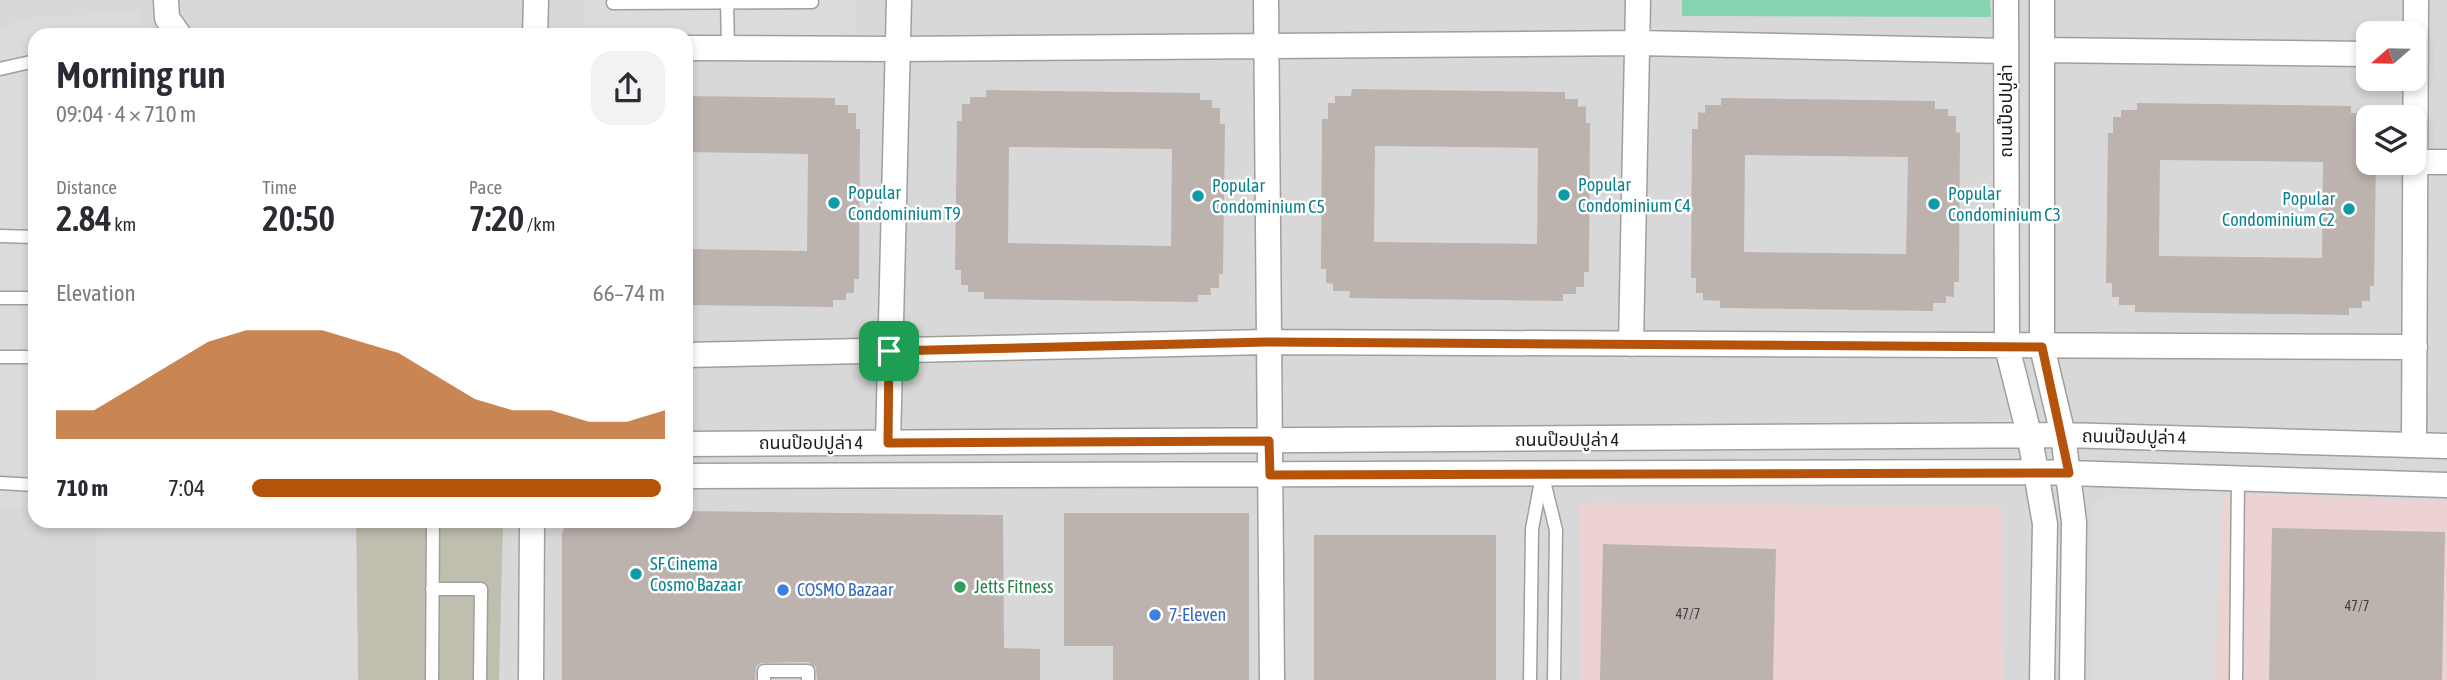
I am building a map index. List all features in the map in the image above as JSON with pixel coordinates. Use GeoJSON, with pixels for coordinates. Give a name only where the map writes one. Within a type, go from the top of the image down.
{"type":"FeatureCollection","features":[{"type":"Feature","properties":{"kind":"street"},"geometry":{"type":"LineString","coordinates":[[166,0],[167,18],[174,28]]}},
{"type":"Feature","properties":{"kind":"street"},"geometry":{"type":"LineString","coordinates":[[535,28],[536,0]]}},
{"type":"Feature","properties":{"kind":"street"},"geometry":{"type":"LineString","coordinates":[[888,443],[899,0]]}},
{"type":"Feature","properties":{"kind":"street"},"geometry":{"type":"LineString","coordinates":[[1266,0],[1272,680]]}},
{"type":"Feature","properties":{"kind":"street"},"geometry":{"type":"LineString","coordinates":[[1631,344],[1638,0]]}},
{"type":"Feature","properties":{"kind":"street","name":"ถนนป๊อปปูล่า"},"geometry":{"type":"LineString","coordinates":[[2007,0],[2007,347],[2030,438],[2045,524],[2042,680]]}},
{"type":"Feature","properties":{"kind":"street","name":"ถนนป๊อปปูล่า"},"geometry":{"type":"LineString","coordinates":[[2042,0],[2042,347],[2063,435],[2074,522],[2072,680]]}},
{"type":"Feature","properties":{"kind":"street"},"geometry":{"type":"LineString","coordinates":[[2416,0],[2416,21]]}},
{"type":"Feature","properties":{"kind":"street"},"geometry":{"type":"LineString","coordinates":[[693,48],[1638,43],[2006,51]]}},
{"type":"Feature","properties":{"kind":"street"},"geometry":{"type":"LineString","coordinates":[[2043,50],[2356,54]]}},
{"type":"Feature","properties":{"kind":"street"},"geometry":{"type":"LineString","coordinates":[[2426,162],[2447,162]]}},
{"type":"Feature","properties":{"kind":"street"},"geometry":{"type":"LineString","coordinates":[[2414,444],[2416,175]]}},
{"type":"Feature","properties":{"kind":"street"},"geometry":{"type":"LineString","coordinates":[[693,355],[1267,342],[2415,347]]}},
{"type":"Feature","properties":{"kind":"street","name":"ถนนป๊อปปูล่า 4"},"geometry":{"type":"LineString","coordinates":[[693,444],[2030,438],[2063,435],[2447,446]]}},
{"type":"Feature","properties":{"kind":"street"},"geometry":{"type":"LineString","coordinates":[[1541,440],[1542,474]]}},
{"type":"Feature","properties":{"kind":"street","name":"ถนนป๊อปปูล่า 4"},"geometry":{"type":"LineString","coordinates":[[693,476],[2036,472],[2447,485]]}},
{"type":"Feature","properties":{"kind":"street"},"geometry":{"type":"LineString","coordinates":[[531,680],[532,528]]}},
{"type":"Feature","properties":{"kind":"lane"},"geometry":{"type":"LineString","coordinates":[[727,2],[728,48]]}},
{"type":"Feature","properties":{"kind":"lane"},"geometry":{"type":"LineString","coordinates":[[613,4],[812,2]]}},
{"type":"Feature","properties":{"kind":"lane"},"geometry":{"type":"LineString","coordinates":[[0,69],[28,63]]}},
{"type":"Feature","properties":{"kind":"lane"},"geometry":{"type":"LineString","coordinates":[[0,236],[28,237]]}},
{"type":"Feature","properties":{"kind":"lane"},"geometry":{"type":"LineString","coordinates":[[0,298],[28,298]]}},
{"type":"Feature","properties":{"kind":"lane"},"geometry":{"type":"LineString","coordinates":[[0,357],[28,357]]}},
{"type":"Feature","properties":{"kind":"lane"},"geometry":{"type":"LineString","coordinates":[[1530,680],[1532,529],[1542,474]]}},
{"type":"Feature","properties":{"kind":"lane"},"geometry":{"type":"LineString","coordinates":[[1542,474],[1556,530],[1554,680]]}},
{"type":"Feature","properties":{"kind":"lane"},"geometry":{"type":"LineString","coordinates":[[2236,680],[2238,478]]}},
{"type":"Feature","properties":{"kind":"lane"},"geometry":{"type":"LineString","coordinates":[[0,483],[28,485]]}},
{"type":"Feature","properties":{"kind":"lane"},"geometry":{"type":"LineString","coordinates":[[432,680],[433,528]]}},
{"type":"Feature","properties":{"kind":"lane"},"geometry":{"type":"LineString","coordinates":[[432,589],[481,589],[480,680]]}},
{"type":"Feature","properties":{"kind":"lane"},"geometry":{"type":"LineString","coordinates":[[764,680],[764,671],[808,671],[808,680]]}},
{"type":"Feature","properties":{"kind":"shaded area"},"geometry":{"type":"Polygon","coordinates":[[[0,0],[2447,0],[2447,680],[0,680],[0,0]]]}},
{"type":"Feature","properties":{"kind":"shaded area"},"geometry":{"type":"Polygon","coordinates":[[[585,0],[856,0],[856,37],[693,35],[693,28],[585,28],[585,0]]]}},
{"type":"Feature","properties":{"kind":"shaded area"},"geometry":{"type":"Polygon","coordinates":[[[138,11],[145,28],[28,28],[28,507],[0,507],[0,33],[15,19],[138,11]]]}},
{"type":"Feature","properties":{"kind":"shaded area"},"geometry":{"type":"Polygon","coordinates":[[[2223,493],[2447,501],[2447,680],[2090,680],[2093,508],[2107,495],[2223,493]]]}},
{"type":"Feature","properties":{"kind":"shaded area"},"geometry":{"type":"Polygon","coordinates":[[[2223,493],[2215,680],[2090,680],[2093,508],[2107,495],[2223,493]]]}},
{"type":"Feature","properties":{"kind":"shaded area"},"geometry":{"type":"Polygon","coordinates":[[[1580,503],[2001,506],[2003,680],[1581,680],[1580,503]]]}},
{"type":"Feature","properties":{"kind":"shaded area"},"geometry":{"type":"Polygon","coordinates":[[[97,528],[356,528],[358,680],[96,680],[97,528]]]}},
{"type":"Feature","properties":{"kind":"shaded area"},"geometry":{"type":"Polygon","coordinates":[[[356,528],[503,528],[499,680],[358,680],[356,528]]]}},
{"type":"Feature","properties":{"kind":"green space"},"geometry":{"type":"Polygon","coordinates":[[[1682,0],[1990,0],[1991,17],[1682,16],[1682,0]]]}},
{"type":"Feature","properties":{"kind":"building","name":"Popular Condominium C4"},"geometry":{"type":"Polygon","coordinates":[[[1352,89],[1565,92],[1565,99],[1578,99],[1578,107],[1586,106],[1586,123],[1590,123],[1589,272],[1584,272],[1584,287],[1576,287],[1576,294],[1563,294],[1563,301],[1349,298],[1350,291],[1333,291],[1333,284],[1326,283],[1326,269],[1321,269],[1322,119],[1328,119],[1328,103],[1335,103],[1335,96],[1351,96],[1352,89]],[[1375,146],[1374,242],[1537,244],[1538,148],[1375,146]]]}},
{"type":"Feature","properties":{"kind":"building","name":"Popular Condominium C5"},"geometry":{"type":"Polygon","coordinates":[[[986,90],[1200,93],[1200,100],[1212,100],[1212,108],[1220,108],[1220,124],[1225,124],[1223,274],[1219,274],[1219,288],[1210,288],[1211,295],[1198,295],[1198,302],[984,299],[984,292],[968,292],[968,285],[961,285],[961,270],[955,270],[957,121],[962,121],[962,104],[970,104],[970,97],[986,97],[986,90]],[[1009,147],[1008,243],[1171,246],[1172,149],[1009,147]]]}},
{"type":"Feature","properties":{"kind":"building","name":"Popular Condominium T9"},"geometry":{"type":"Polygon","coordinates":[[[693,96],[835,98],[835,105],[848,105],[848,113],[856,113],[856,129],[860,129],[859,279],[854,279],[854,293],[846,293],[846,300],[833,300],[833,307],[693,305],[693,249],[807,251],[808,154],[693,152],[693,96]]]}},
{"type":"Feature","properties":{"kind":"building","name":"Popular Condominium C3"},"geometry":{"type":"Polygon","coordinates":[[[1721,98],[1935,101],[1935,109],[1948,109],[1948,116],[1956,116],[1956,132],[1960,133],[1959,282],[1954,282],[1954,297],[1946,296],[1946,303],[1933,303],[1933,311],[1720,308],[1720,301],[1703,300],[1703,293],[1696,293],[1696,278],[1691,278],[1692,129],[1698,129],[1698,112],[1705,113],[1705,105],[1721,105],[1721,98]],[[1745,155],[1744,252],[1906,254],[1908,157],[1745,155]]]}},
{"type":"Feature","properties":{"kind":"building","name":"Popular Condominium C2"},"geometry":{"type":"Polygon","coordinates":[[[2137,103],[2351,106],[2351,113],[2356,113],[2356,175],[2376,175],[2374,286],[2370,286],[2370,301],[2362,301],[2362,308],[2349,308],[2349,315],[2135,312],[2135,305],[2119,305],[2119,297],[2112,297],[2112,283],[2106,283],[2108,133],[2113,133],[2113,117],[2121,117],[2121,110],[2137,110],[2137,103]],[[2160,160],[2159,256],[2322,258],[2323,162],[2160,160]]]}},
{"type":"Feature","properties":{"kind":"building","name":"COSMO Bazaar"},"geometry":{"type":"Polygon","coordinates":[[[693,511],[1003,515],[1004,648],[1040,649],[1040,680],[817,680],[816,667],[808,662],[760,663],[756,667],[755,680],[562,680],[562,533],[564,528],[693,528],[693,511]]]}},
{"type":"Feature","properties":{"kind":"building"},"geometry":{"type":"Polygon","coordinates":[[[1064,513],[1249,513],[1249,680],[1113,680],[1113,646],[1064,646],[1064,513]]]}},
{"type":"Feature","properties":{"kind":"building"},"geometry":{"type":"Polygon","coordinates":[[[2272,528],[2445,532],[2442,680],[2269,680],[2272,528]]]}},
{"type":"Feature","properties":{"kind":"building"},"geometry":{"type":"Polygon","coordinates":[[[1314,535],[1496,535],[1496,680],[1314,680],[1314,535]]]}},
{"type":"Feature","properties":{"kind":"building"},"geometry":{"type":"Polygon","coordinates":[[[1603,544],[1776,549],[1773,680],[1600,680],[1603,544]]]}},
{"type":"Feature","properties":{"kind":"place","name":"Popular Condominium C4"},"geometry":{"type":"Point","coordinates":[1564,195]}},
{"type":"Feature","properties":{"kind":"place","name":"Popular Condominium C5"},"geometry":{"type":"Point","coordinates":[1198,196]}},
{"type":"Feature","properties":{"kind":"place","name":"Popular Condominium T9"},"geometry":{"type":"Point","coordinates":[834,203]}},
{"type":"Feature","properties":{"kind":"place","name":"Popular Condominium C3"},"geometry":{"type":"Point","coordinates":[1934,204]}},
{"type":"Feature","properties":{"kind":"place","name":"Popular Condominium C2"},"geometry":{"type":"Point","coordinates":[2349,209]}},
{"type":"Feature","properties":{"kind":"place","name":"SF Cinema Cosmo Bazaar"},"geometry":{"type":"Point","coordinates":[636,574]}},
{"type":"Feature","properties":{"kind":"place","name":"Jetts Fitness"},"geometry":{"type":"Point","coordinates":[960,587]}},
{"type":"Feature","properties":{"kind":"place","name":"COSMO Bazaar"},"geometry":{"type":"Point","coordinates":[783,590]}},
{"type":"Feature","properties":{"kind":"place","name":"7-Eleven"},"geometry":{"type":"Point","coordinates":[1155,615]}},
{"type":"Feature","properties":{"kind":"route"},"geometry":{"type":"LineString","coordinates":[[1267,342],[2042,347],[2069,473],[1270,475],[1269,441],[888,443],[889,351],[1267,342]]}}]}
